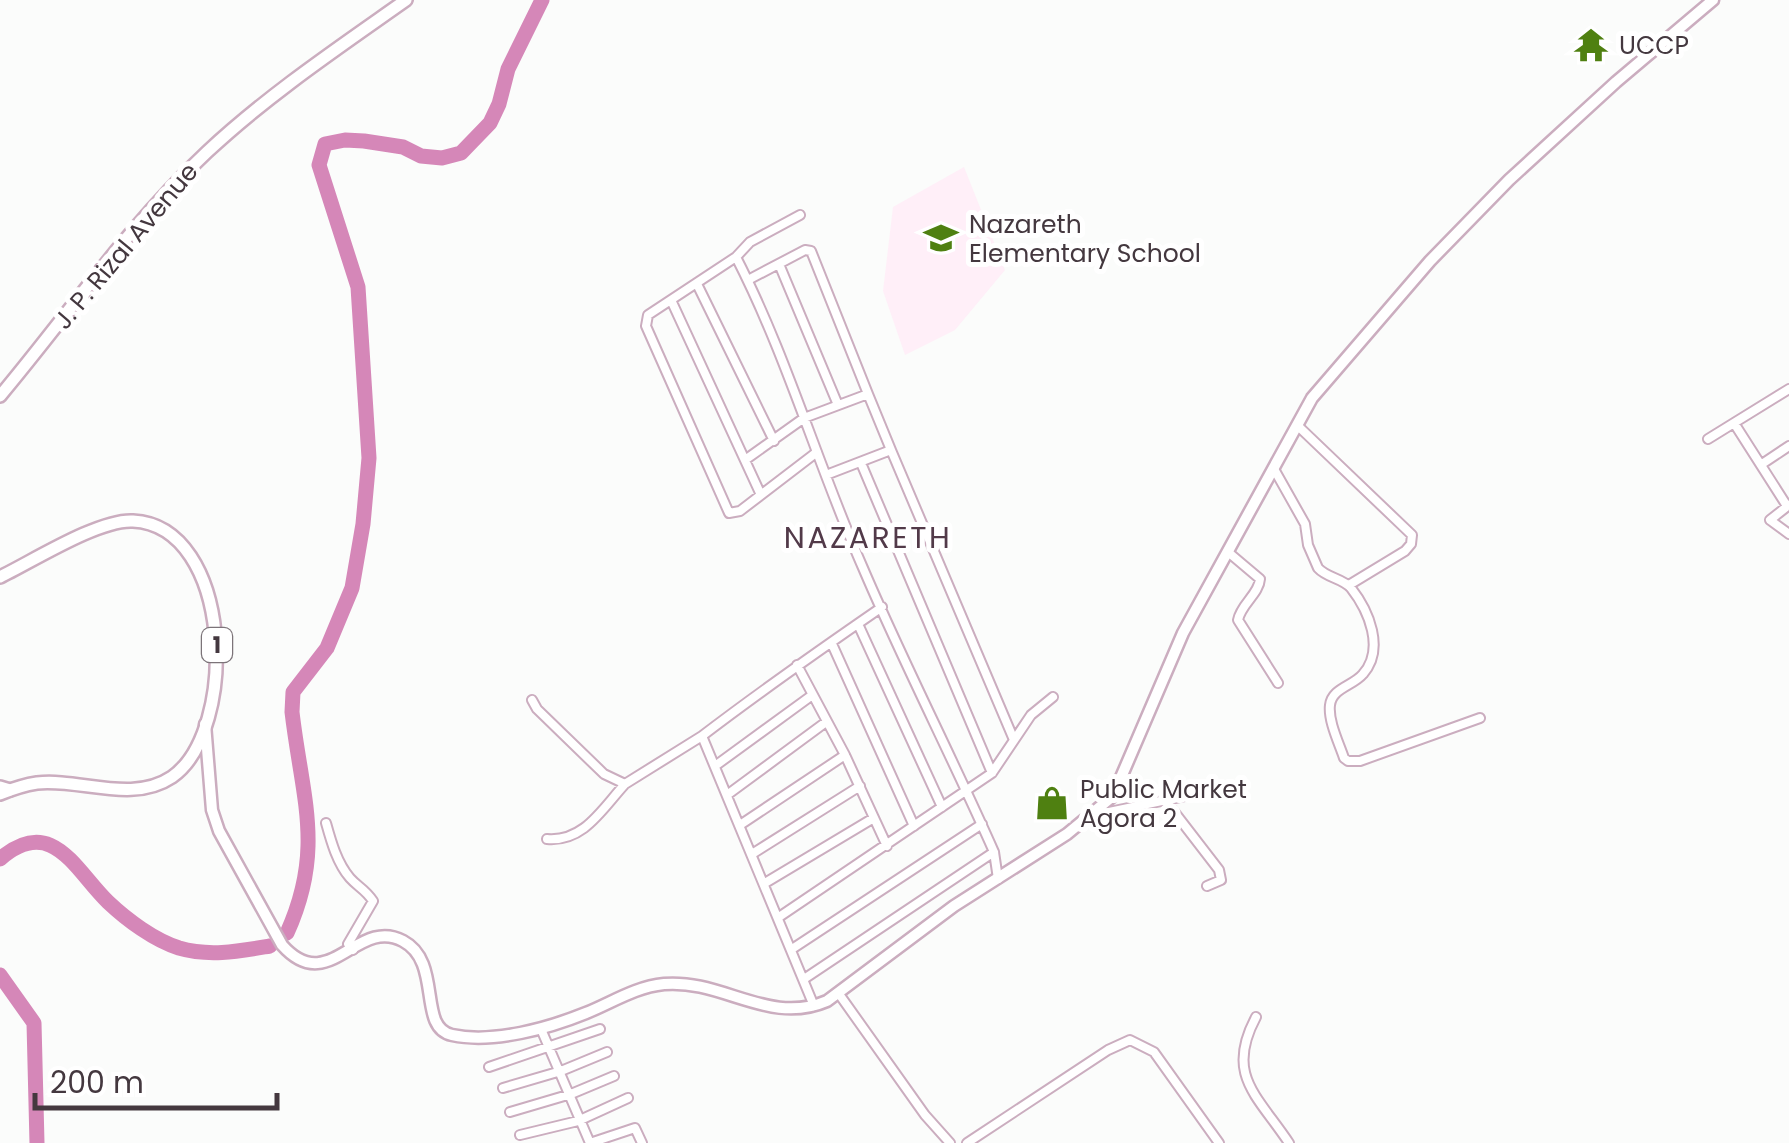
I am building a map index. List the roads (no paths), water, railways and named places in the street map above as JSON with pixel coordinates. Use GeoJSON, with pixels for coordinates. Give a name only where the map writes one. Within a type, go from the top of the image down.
{"type":"FeatureCollection","features":[{"type":"Feature","properties":{"kind":"main road","name":"J. P. Rizal Avenue"},"geometry":{"type":"LineString","coordinates":[[0,396],[136,228],[206,153],[287,85],[406,0]]}},
{"type":"Feature","properties":{"kind":"main road"},"geometry":{"type":"LineString","coordinates":[[205,724],[212,810],[219,831],[282,945],[293,958],[315,965],[376,936],[402,940],[415,950],[428,976],[434,1022],[439,1030],[480,1036],[541,1029],[627,992],[670,983],[715,990],[786,1010],[814,1006],[839,994],[924,928],[1090,816],[1118,788],[1183,633],[1297,425],[1330,376],[1484,205],[1616,82],[1714,0]]}},
{"type":"Feature","properties":{"kind":"main road","name":"1"},"geometry":{"type":"LineString","coordinates":[[0,577],[107,524],[152,524],[174,537],[194,563],[204,584],[216,634],[213,686],[205,724],[185,764],[158,784],[141,789],[36,783],[3,791]]}},
{"type":"Feature","properties":{"kind":"street"},"geometry":{"type":"LineString","coordinates":[[800,215],[750,242],[736,257],[648,315],[646,326],[726,510],[736,513],[817,452]]}},
{"type":"Feature","properties":{"kind":"street"},"geometry":{"type":"LineString","coordinates":[[748,280],[805,250],[811,251],[1014,740]]}},
{"type":"Feature","properties":{"kind":"street"},"geometry":{"type":"LineString","coordinates":[[736,257],[882,607],[994,852],[998,878]]}},
{"type":"Feature","properties":{"kind":"street"},"geometry":{"type":"LineString","coordinates":[[779,264],[838,405]]}},
{"type":"Feature","properties":{"kind":"street"},"geometry":{"type":"LineString","coordinates":[[697,284],[774,441]]}},
{"type":"Feature","properties":{"kind":"street"},"geometry":{"type":"LineString","coordinates":[[671,300],[761,495]]}},
{"type":"Feature","properties":{"kind":"street"},"geometry":{"type":"LineString","coordinates":[[1708,439],[1789,388]]}},
{"type":"Feature","properties":{"kind":"street"},"geometry":{"type":"LineString","coordinates":[[745,460],[804,418],[868,394]]}},
{"type":"Feature","properties":{"kind":"street"},"geometry":{"type":"LineString","coordinates":[[1734,424],[1788,506],[1770,520],[1789,534]]}},
{"type":"Feature","properties":{"kind":"street"},"geometry":{"type":"LineString","coordinates":[[1297,425],[1412,534],[1405,552],[1348,585]]}},
{"type":"Feature","properties":{"kind":"street"},"geometry":{"type":"LineString","coordinates":[[1762,464],[1789,446]]}},
{"type":"Feature","properties":{"kind":"street"},"geometry":{"type":"LineString","coordinates":[[826,475],[891,450]]}},
{"type":"Feature","properties":{"kind":"street"},"geometry":{"type":"LineString","coordinates":[[860,463],[992,773]]}},
{"type":"Feature","properties":{"kind":"street"},"geometry":{"type":"LineString","coordinates":[[1274,469],[1305,524],[1318,568],[1348,585],[1370,626],[1375,647],[1364,674],[1335,693],[1331,701],[1331,715],[1344,758],[1348,762],[1360,761],[1480,718]]}},
{"type":"Feature","properties":{"kind":"street"},"geometry":{"type":"LineString","coordinates":[[1228,552],[1260,579],[1238,620],[1278,683]]}},
{"type":"Feature","properties":{"kind":"street"},"geometry":{"type":"LineString","coordinates":[[547,839],[567,840],[577,834],[625,784],[702,736],[797,664],[882,607]]}},
{"type":"Feature","properties":{"kind":"street"},"geometry":{"type":"LineString","coordinates":[[858,624],[942,807]]}},
{"type":"Feature","properties":{"kind":"street"},"geometry":{"type":"LineString","coordinates":[[832,644],[914,826]]}},
{"type":"Feature","properties":{"kind":"street"},"geometry":{"type":"LineString","coordinates":[[797,664],[887,846]]}},
{"type":"Feature","properties":{"kind":"street"},"geometry":{"type":"LineString","coordinates":[[715,766],[811,696]]}},
{"type":"Feature","properties":{"kind":"street"},"geometry":{"type":"LineString","coordinates":[[779,916],[992,773],[1031,715],[1052,697]]}},
{"type":"Feature","properties":{"kind":"street"},"geometry":{"type":"LineString","coordinates":[[532,700],[537,710],[604,774],[625,784]]}},
{"type":"Feature","properties":{"kind":"street"},"geometry":{"type":"LineString","coordinates":[[728,795],[826,722]]}},
{"type":"Feature","properties":{"kind":"street"},"geometry":{"type":"LineString","coordinates":[[702,736],[814,1006]]}},
{"type":"Feature","properties":{"kind":"street"},"geometry":{"type":"LineString","coordinates":[[740,825],[845,755]]}},
{"type":"Feature","properties":{"kind":"street"},"geometry":{"type":"LineString","coordinates":[[752,854],[860,786]]}},
{"type":"Feature","properties":{"kind":"street"},"geometry":{"type":"LineString","coordinates":[[1090,816],[1219,789]]}},
{"type":"Feature","properties":{"kind":"street"},"geometry":{"type":"LineString","coordinates":[[1165,800],[1219,870],[1220,880],[1207,886]]}},
{"type":"Feature","properties":{"kind":"street"},"geometry":{"type":"LineString","coordinates":[[765,883],[872,818]]}},
{"type":"Feature","properties":{"kind":"street"},"geometry":{"type":"LineString","coordinates":[[326,823],[346,871],[354,882],[366,888],[373,901],[348,944],[353,950]]}},
{"type":"Feature","properties":{"kind":"street"},"geometry":{"type":"LineString","coordinates":[[792,949],[982,824]]}},
{"type":"Feature","properties":{"kind":"street"},"geometry":{"type":"LineString","coordinates":[[804,979],[994,852]]}},
{"type":"Feature","properties":{"kind":"street"},"geometry":{"type":"LineString","coordinates":[[839,994],[950,1143]]}},
{"type":"Feature","properties":{"kind":"street"},"geometry":{"type":"LineString","coordinates":[[1256,1017],[1244,1039],[1242,1066],[1252,1089],[1289,1143]]}},
{"type":"Feature","properties":{"kind":"street"},"geometry":{"type":"LineString","coordinates":[[541,1029],[590,1143],[635,1128],[642,1143]]}},
{"type":"Feature","properties":{"kind":"street"},"geometry":{"type":"LineString","coordinates":[[488,1067],[600,1029]]}},
{"type":"Feature","properties":{"kind":"street"},"geometry":{"type":"LineString","coordinates":[[967,1143],[1108,1050],[1130,1040],[1154,1052],[1220,1143]]}},
{"type":"Feature","properties":{"kind":"street"},"geometry":{"type":"LineString","coordinates":[[503,1088],[562,1071],[607,1052]]}},
{"type":"Feature","properties":{"kind":"street"},"geometry":{"type":"LineString","coordinates":[[510,1112],[614,1076]]}},
{"type":"Feature","properties":{"kind":"street"},"geometry":{"type":"LineString","coordinates":[[520,1135],[578,1121],[628,1098]]}},
{"type":"Feature","properties":{"kind":"street"},"geometry":{"type":"LineString","coordinates":[[981,1134],[989,1143]]}},
{"type":"Feature","properties":{"kind":"waterway"},"geometry":{"type":"LineString","coordinates":[[287,933],[299,903],[308,849],[293,692],[327,648],[352,588],[369,458],[358,287],[319,165],[325,144],[345,140],[403,147],[421,156],[442,158],[461,153],[490,123],[508,69],[542,0]]}},
{"type":"Feature","properties":{"kind":"waterway"},"geometry":{"type":"LineString","coordinates":[[0,859],[18,847],[34,842],[48,844],[73,862],[124,916],[179,948],[214,953],[270,946]]}},
{"type":"Feature","properties":{"kind":"waterway"},"geometry":{"type":"LineString","coordinates":[[0,975],[34,1023],[37,1143]]}},
{"type":"Feature","properties":{"kind":"place","name":"UCCP"},"geometry":{"type":"Point","coordinates":[1591,45]}},
{"type":"Feature","properties":{"kind":"place","name":"Nazareth Elementary School"},"geometry":{"type":"Point","coordinates":[941,238]}},
{"type":"Feature","properties":{"kind":"place","name":"Public Market Agora 2"},"geometry":{"type":"Point","coordinates":[1052,803]}},
{"type":"Feature","properties":{"kind":"district","name":"NAZARETH"},"geometry":{"type":"Point","coordinates":[868,537]}}]}
